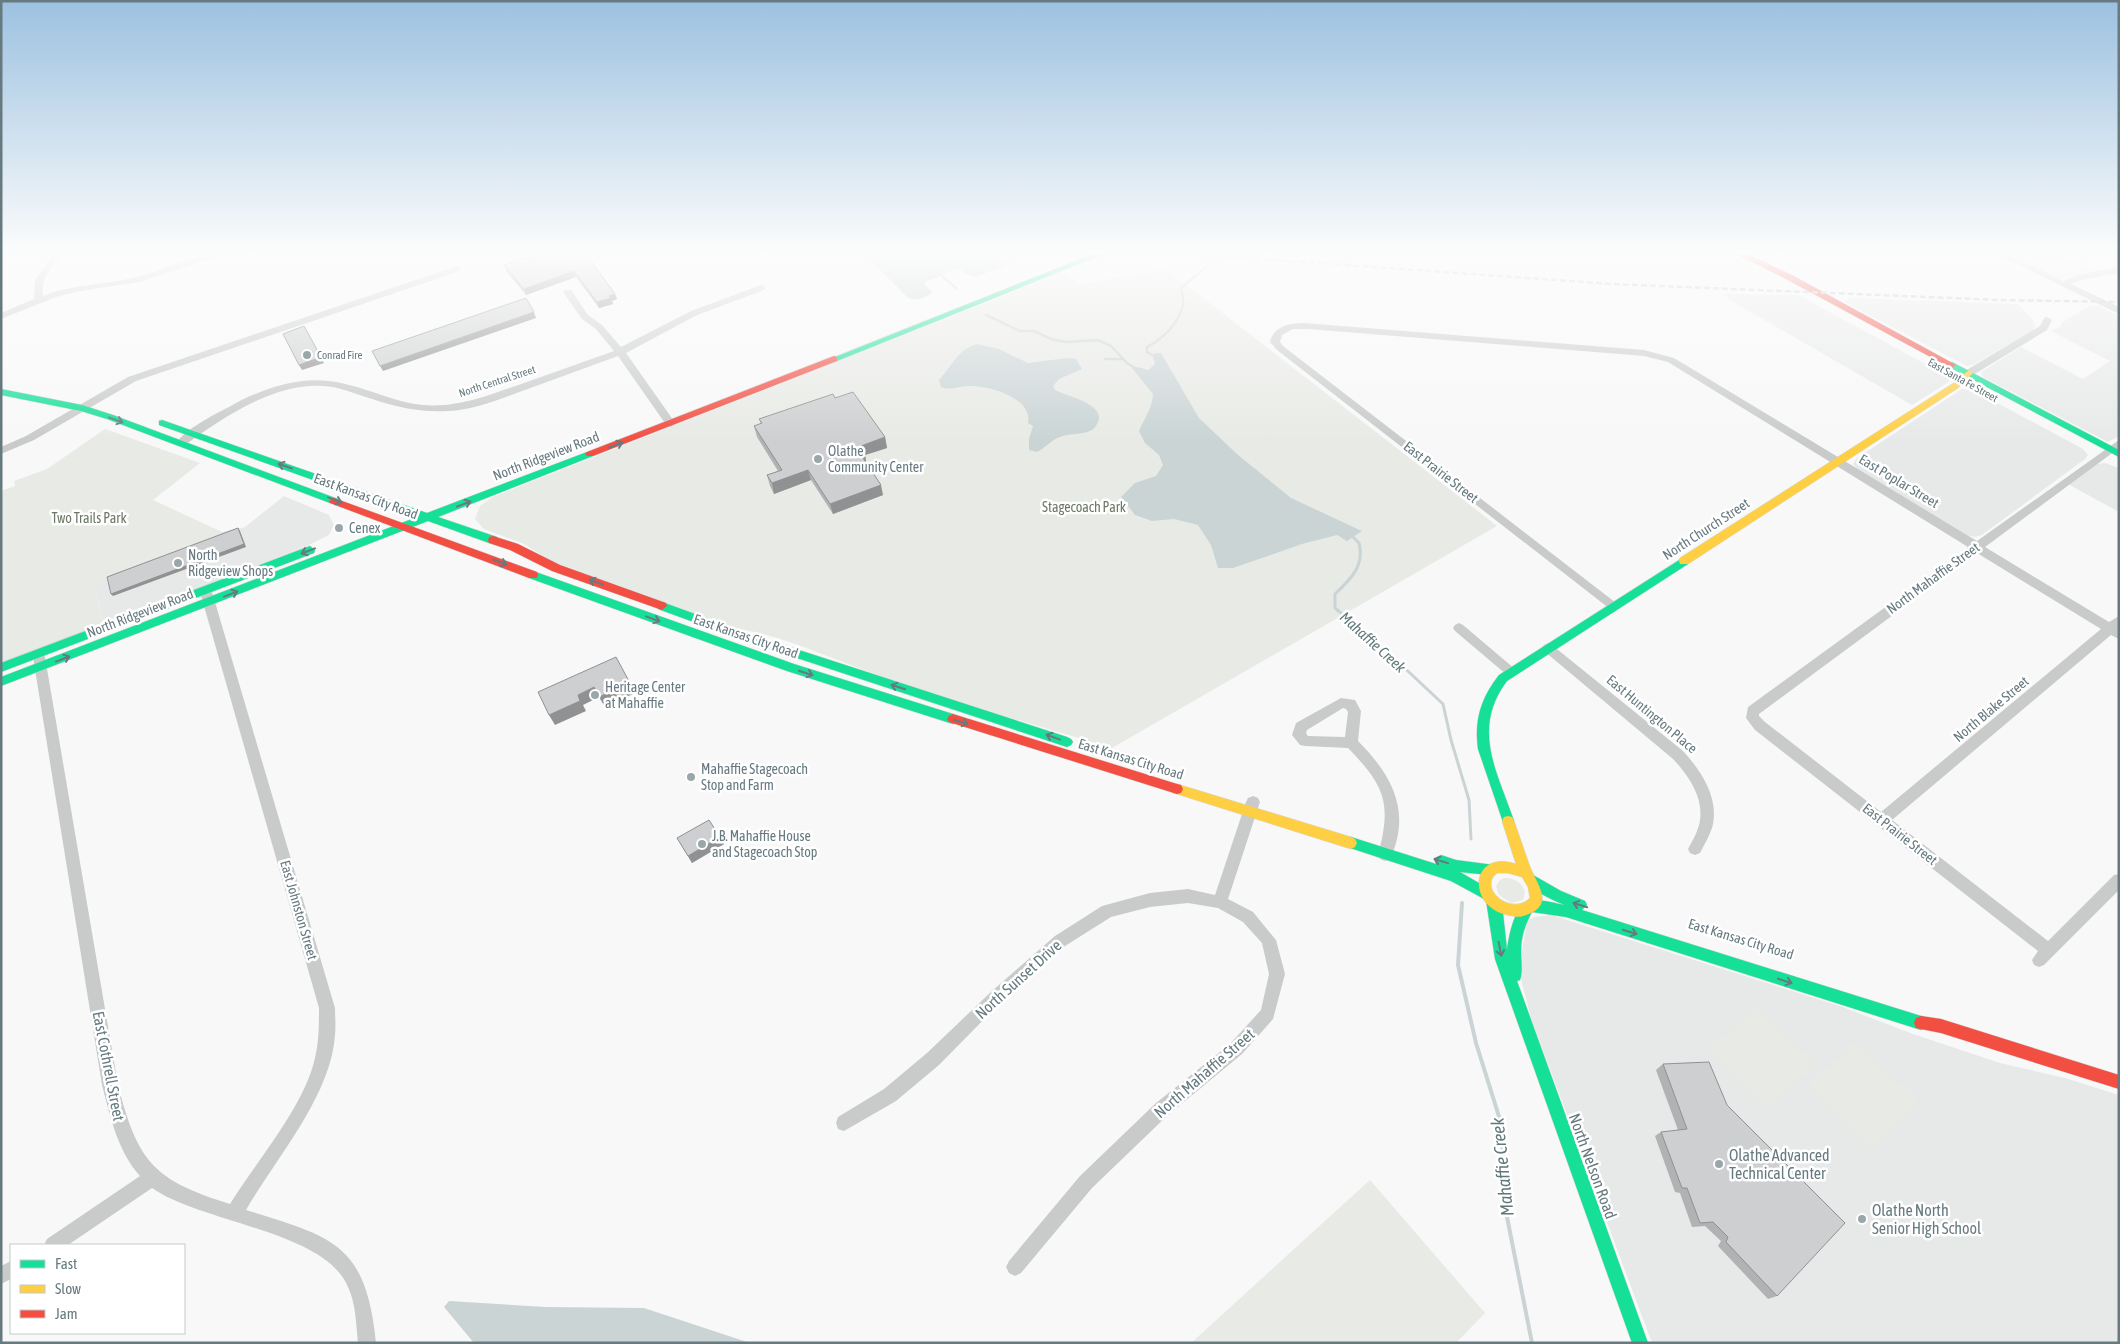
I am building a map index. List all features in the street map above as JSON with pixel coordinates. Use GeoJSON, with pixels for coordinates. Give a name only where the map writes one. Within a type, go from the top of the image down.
{"type":"FeatureCollection","features":[{"type":"Feature","properties":{"kind":"street"},"geometry":{"type":"LineString","coordinates":[[1,451],[30,438],[132,379],[316,317]]}},
{"type":"Feature","properties":{"kind":"street"},"geometry":{"type":"LineString","coordinates":[[585,317],[599,327],[620,352],[671,424]]}},
{"type":"Feature","properties":{"kind":"street","name":"North Central Street"},"geometry":{"type":"LineString","coordinates":[[181,443],[218,417],[245,402],[292,386],[313,383],[331,384],[400,405],[420,408],[450,408],[494,397],[620,352],[687,317]]}},
{"type":"Feature","properties":{"kind":"street","name":"North Ridgeview Road"},"geometry":{"type":"LineString","coordinates":[[208,596],[413,510],[917,317]]}},
{"type":"Feature","properties":{"kind":"street","name":"North Ridgeview Road"},"geometry":{"type":"LineString","coordinates":[[1,682],[40,661],[208,596],[406,526],[945,317]]}},
{"type":"Feature","properties":{"kind":"street","name":"East Santa Fe Street"},"geometry":{"type":"LineString","coordinates":[[1852,317],[2112,450],[2119,464]]}},
{"type":"Feature","properties":{"kind":"street","name":"North Church Street"},"geometry":{"type":"LineString","coordinates":[[1530,877],[1507,819],[1484,749],[1481,731],[1484,707],[1491,692],[1502,678],[1955,386],[1966,376],[2044,328],[2047,320]]}},
{"type":"Feature","properties":{"kind":"street","name":"East Poplar Street"},"geometry":{"type":"LineString","coordinates":[[1277,334],[1284,328],[1308,326],[1662,356],[1680,365],[1976,546],[2116,628]]}},
{"type":"Feature","properties":{"kind":"street","name":"East Prairie Street"},"geometry":{"type":"LineString","coordinates":[[1277,334],[1276,342],[1280,348],[1614,606]]}},
{"type":"Feature","properties":{"kind":"street"},"geometry":{"type":"LineString","coordinates":[[1,384],[117,407]]}},
{"type":"Feature","properties":{"kind":"street","name":"East Kansas City Road"},"geometry":{"type":"LineString","coordinates":[[1,392],[82,408],[406,526],[676,628],[791,668],[1387,850],[1455,876],[1489,898]]}},
{"type":"Feature","properties":{"kind":"street","name":"East Kansas City Road"},"geometry":{"type":"LineString","coordinates":[[152,419],[430,516],[514,547],[556,568],[752,639],[1024,727],[1251,807]]}},
{"type":"Feature","properties":{"kind":"street","name":"North Mahaffie Street"},"geometry":{"type":"LineString","coordinates":[[1752,718],[1753,711],[1976,546],[2112,450]]}},
{"type":"Feature","properties":{"kind":"street","name":"East Johnston Street"},"geometry":{"type":"LineString","coordinates":[[208,596],[327,1008],[329,1022],[326,1054],[312,1089],[234,1214]]}},
{"type":"Feature","properties":{"kind":"street"},"geometry":{"type":"LineString","coordinates":[[1459,628],[1511,672]]}},
{"type":"Feature","properties":{"kind":"street","name":"North Blake Street"},"geometry":{"type":"LineString","coordinates":[[1882,820],[2116,628]]}},
{"type":"Feature","properties":{"kind":"street","name":"East Huntington Place"},"geometry":{"type":"LineString","coordinates":[[1548,648],[1678,754],[1690,767],[1701,784],[1708,812],[1705,829],[1695,849]]}},
{"type":"Feature","properties":{"kind":"street","name":"North Ridgeview Road"},"geometry":{"type":"LineString","coordinates":[[1,668],[40,661]]}},
{"type":"Feature","properties":{"kind":"street","name":"East Cothrell Street"},"geometry":{"type":"LineString","coordinates":[[40,661],[110,1085],[120,1126],[140,1163],[152,1178],[192,1200],[309,1239],[335,1255],[354,1278],[360,1296],[367,1343]]}},
{"type":"Feature","properties":{"kind":"street","name":"East Prairie Street"},"geometry":{"type":"LineString","coordinates":[[1752,718],[1882,820],[2043,955],[2119,880]]}},
{"type":"Feature","properties":{"kind":"street"},"geometry":{"type":"LineString","coordinates":[[1350,743],[1376,769],[1388,790],[1394,818],[1387,850]]}},
{"type":"Feature","properties":{"kind":"street"},"geometry":{"type":"LineString","coordinates":[[1220,902],[1251,807]]}},
{"type":"Feature","properties":{"kind":"street","name":"North Church Street"},"geometry":{"type":"LineString","coordinates":[[1493,867],[1507,844],[1507,819]]}},
{"type":"Feature","properties":{"kind":"street","name":"East Kansas City Road"},"geometry":{"type":"LineString","coordinates":[[1387,850],[1456,866],[1493,867]]}},
{"type":"Feature","properties":{"kind":"street"},"geometry":{"type":"LineString","coordinates":[[1508,865],[1530,877],[1537,891],[1536,899],[1529,908],[1514,912],[1502,908],[1489,898],[1484,886],[1484,877],[1493,867],[1508,865]]}},
{"type":"Feature","properties":{"kind":"street","name":"East Kansas City Road"},"geometry":{"type":"LineString","coordinates":[[1530,877],[1567,901],[1908,1007],[1941,1026]]}},
{"type":"Feature","properties":{"kind":"street","name":"North Sunset Drive"},"geometry":{"type":"LineString","coordinates":[[844,1123],[890,1096],[933,1060],[997,996],[1060,941],[1107,911],[1150,900],[1188,896],[1220,902]]}},
{"type":"Feature","properties":{"kind":"street","name":"North Nelson Road"},"geometry":{"type":"LineString","coordinates":[[1489,898],[1496,914],[1502,959],[1640,1343]]}},
{"type":"Feature","properties":{"kind":"street","name":"North Mahaffie Street"},"geometry":{"type":"LineString","coordinates":[[1014,1267],[1086,1182],[1162,1109],[1236,1049],[1268,1014],[1277,974],[1269,940],[1248,917],[1220,902]]}},
{"type":"Feature","properties":{"kind":"street","name":"East Kansas City Road"},"geometry":{"type":"LineString","coordinates":[[1529,908],[1566,912],[1911,1021],[1941,1026],[2119,1082]]}},
{"type":"Feature","properties":{"kind":"street","name":"North Nelson Road"},"geometry":{"type":"LineString","coordinates":[[1517,1001],[1514,935],[1516,925],[1529,908]]}},
{"type":"Feature","properties":{"kind":"street"},"geometry":{"type":"LineString","coordinates":[[56,1244],[152,1178]]}},
{"type":"Feature","properties":{"kind":"shaded area"},"geometry":{"type":"Polygon","coordinates":[[[1759,317],[1838,317],[1944,374],[1950,381],[1912,405],[1759,317]]]}},
{"type":"Feature","properties":{"kind":"shaded area"},"geometry":{"type":"Polygon","coordinates":[[[1872,317],[2030,317],[2032,319],[2035,326],[2033,330],[1973,365],[1967,366],[1872,317]]]}},
{"type":"Feature","properties":{"kind":"shaded area"},"geometry":{"type":"Polygon","coordinates":[[[2072,317],[2119,317],[2119,436],[2108,442],[1983,377],[1981,372],[2021,347],[2083,379],[2110,361],[2051,331],[2060,327],[2063,322],[2072,317]]]}},
{"type":"Feature","properties":{"kind":"shaded area"},"geometry":{"type":"Polygon","coordinates":[[[977,344],[999,349],[1028,363],[1067,358],[1076,359],[1082,369],[1059,379],[1053,386],[1055,390],[1084,402],[1096,410],[1099,416],[1095,427],[1086,432],[1057,438],[1037,452],[1029,450],[1029,439],[1033,426],[1028,423],[1028,414],[1023,406],[1016,400],[997,390],[976,386],[948,389],[941,387],[939,380],[960,354],[965,349],[977,344]]]}},
{"type":"Feature","properties":{"kind":"shaded area"},"geometry":{"type":"Polygon","coordinates":[[[1155,353],[1161,353],[1199,418],[1238,455],[1291,498],[1362,531],[1347,541],[1337,535],[1302,544],[1233,568],[1218,568],[1211,545],[1198,525],[1174,519],[1152,521],[1135,515],[1121,497],[1135,483],[1156,476],[1163,465],[1159,455],[1145,443],[1139,431],[1150,409],[1153,394],[1132,368],[1138,367],[1148,370],[1155,364],[1153,357],[1155,353]]]}},
{"type":"Feature","properties":{"kind":"shaded area"},"geometry":{"type":"Polygon","coordinates":[[[1962,389],[1975,391],[2083,449],[2088,455],[1982,535],[1975,537],[1969,536],[1857,469],[1853,464],[1857,458],[1962,389]]]}},
{"type":"Feature","properties":{"kind":"shaded area"},"geometry":{"type":"Polygon","coordinates":[[[2105,463],[2119,468],[2119,512],[2068,484],[2097,464],[2105,463]]]}},
{"type":"Feature","properties":{"kind":"shaded area","name":"North Ridgeview Shops"},"geometry":{"type":"Polygon","coordinates":[[[284,496],[329,515],[334,525],[329,535],[309,545],[103,624],[95,584],[245,527],[284,496]]]}},
{"type":"Feature","properties":{"kind":"shaded area","name":"Olathe North Senior High School"},"geometry":{"type":"Polygon","coordinates":[[[1551,915],[1840,1006],[1913,1034],[2000,1063],[2065,1078],[2119,1095],[2119,1343],[1652,1343],[1531,1018],[1519,971],[1527,921],[1534,917],[1551,915]]]}},
{"type":"Feature","properties":{"kind":"shaded area"},"geometry":{"type":"Polygon","coordinates":[[[449,1301],[546,1307],[644,1308],[750,1343],[474,1343],[444,1307],[449,1301]]]}},
{"type":"Feature","properties":{"kind":"green space","name":"Stagecoach Park"},"geometry":{"type":"Polygon","coordinates":[[[950,317],[1227,317],[1497,526],[1112,748],[911,687],[773,637],[734,628],[551,561],[524,544],[484,529],[475,519],[480,506],[493,497],[950,317]]]}},
{"type":"Feature","properties":{"kind":"green space","name":"Two Trails Park"},"geometry":{"type":"Polygon","coordinates":[[[105,429],[200,463],[153,500],[222,532],[245,527],[95,584],[103,625],[1,663],[1,491],[15,486],[14,481],[47,469],[105,429]]]}},
{"type":"Feature","properties":{"kind":"green space"},"geometry":{"type":"Polygon","coordinates":[[[1504,878],[1520,883],[1525,892],[1523,900],[1511,903],[1499,895],[1496,886],[1504,878]]]}},
{"type":"Feature","properties":{"kind":"green space"},"geometry":{"type":"Polygon","coordinates":[[[1757,1008],[1817,1064],[1769,1108],[1709,1049],[1757,1008]]]}},
{"type":"Feature","properties":{"kind":"green space"},"geometry":{"type":"Polygon","coordinates":[[[1854,1043],[1919,1101],[1873,1147],[1808,1086],[1854,1043]]]}},
{"type":"Feature","properties":{"kind":"green space"},"geometry":{"type":"Polygon","coordinates":[[[1370,1180],[1485,1313],[1456,1343],[1191,1343],[1370,1180]]]}},
{"type":"Feature","properties":{"kind":"building"},"geometry":{"type":"Polygon","coordinates":[[[472,317],[521,317],[380,366],[372,351],[472,317]]]}},
{"type":"Feature","properties":{"kind":"building","name":"Conrad Fire"},"geometry":{"type":"Polygon","coordinates":[[[304,326],[321,357],[299,365],[283,334],[304,326]]]}},
{"type":"Feature","properties":{"kind":"building","name":"Olathe Community Center"},"geometry":{"type":"Polygon","coordinates":[[[853,392],[885,437],[861,446],[864,450],[859,452],[881,485],[830,504],[808,470],[772,483],[767,475],[782,470],[754,426],[762,423],[759,419],[833,394],[835,398],[853,392]]]}},
{"type":"Feature","properties":{"kind":"building","name":"North Ridgeview Shops"},"geometry":{"type":"Polygon","coordinates":[[[238,528],[244,544],[111,594],[107,577],[238,528]]]}},
{"type":"Feature","properties":{"kind":"building"},"geometry":{"type":"Polygon","coordinates":[[[616,657],[630,683],[599,697],[594,687],[578,695],[580,701],[549,715],[538,692],[616,657]]]}},
{"type":"Feature","properties":{"kind":"building","name":"J.B. Mahaffie House and Stagecoach Stop"},"geometry":{"type":"Polygon","coordinates":[[[709,820],[720,837],[688,856],[677,838],[709,820]]]}},
{"type":"Feature","properties":{"kind":"building","name":"Olathe Advanced Technical Center"},"geometry":{"type":"Polygon","coordinates":[[[1709,1062],[1727,1105],[1845,1223],[1777,1296],[1726,1242],[1728,1237],[1713,1222],[1700,1223],[1687,1188],[1682,1188],[1661,1132],[1687,1129],[1663,1064],[1709,1062]]]}},
{"type":"Feature","properties":{"kind":"waterway"},"geometry":{"type":"LineString","coordinates":[[990,317],[1020,331],[1034,331],[1051,339],[1066,342],[1098,340],[1111,346],[1127,363],[1138,370]]}},
{"type":"Feature","properties":{"kind":"waterway"},"geometry":{"type":"LineString","coordinates":[[1156,357],[1147,352],[1147,347],[1165,335],[1178,317]]}},
{"type":"Feature","properties":{"kind":"waterway"},"geometry":{"type":"LineString","coordinates":[[1105,359],[1122,359]]}},
{"type":"Feature","properties":{"kind":"waterway","name":"Mahaffie Creek"},"geometry":{"type":"LineString","coordinates":[[1353,536],[1351,535],[1359,543],[1360,559],[1351,578],[1335,594],[1335,608],[1395,659],[1443,704],[1451,740],[1469,800],[1471,839]]}},
{"type":"Feature","properties":{"kind":"waterway","name":"Mahaffie Creek"},"geometry":{"type":"LineString","coordinates":[[1462,903],[1458,965],[1476,1043],[1501,1123],[1506,1212],[1532,1343]]}},
{"type":"Feature","properties":{"kind":"traffic: fast"},"geometry":{"type":"LineString","coordinates":[[834,359],[941,317]]}},
{"type":"Feature","properties":{"kind":"traffic: fast"},"geometry":{"type":"LineString","coordinates":[[1952,365],[2119,454]]}},
{"type":"Feature","properties":{"kind":"traffic: fast"},"geometry":{"type":"LineString","coordinates":[[1,392],[82,408],[110,417],[334,501]]}},
{"type":"Feature","properties":{"kind":"traffic: fast"},"geometry":{"type":"LineString","coordinates":[[162,423],[493,540]]}},
{"type":"Feature","properties":{"kind":"traffic: fast"},"geometry":{"type":"LineString","coordinates":[[1,682],[590,454]]}},
{"type":"Feature","properties":{"kind":"traffic: fast"},"geometry":{"type":"LineString","coordinates":[[1,668],[310,550]]}},
{"type":"Feature","properties":{"kind":"traffic: fast"},"geometry":{"type":"LineString","coordinates":[[1508,821],[1484,749],[1482,729],[1487,703],[1497,686],[1503,678],[1684,561]]}},
{"type":"Feature","properties":{"kind":"traffic: fast"},"geometry":{"type":"LineString","coordinates":[[533,575],[791,668],[953,719]]}},
{"type":"Feature","properties":{"kind":"traffic: fast"},"geometry":{"type":"LineString","coordinates":[[662,606],[752,639],[1067,742]]}},
{"type":"Feature","properties":{"kind":"traffic: fast"},"geometry":{"type":"LineString","coordinates":[[1351,843],[1455,876],[1486,894]]}},
{"type":"Feature","properties":{"kind":"traffic: fast"},"geometry":{"type":"LineString","coordinates":[[1441,861],[1456,866],[1489,869]]}},
{"type":"Feature","properties":{"kind":"traffic: fast"},"geometry":{"type":"LineString","coordinates":[[1533,881],[1556,895],[1580,905]]}},
{"type":"Feature","properties":{"kind":"traffic: fast"},"geometry":{"type":"LineString","coordinates":[[1492,901],[1496,913],[1502,959],[1640,1343]]}},
{"type":"Feature","properties":{"kind":"traffic: fast"},"geometry":{"type":"LineString","coordinates":[[1532,906],[1566,911],[1921,1023]]}},
{"type":"Feature","properties":{"kind":"traffic: fast"},"geometry":{"type":"LineString","coordinates":[[1515,975],[1516,933],[1526,910]]}},
{"type":"Feature","properties":{"kind":"traffic: slow"},"geometry":{"type":"LineString","coordinates":[[1684,561],[1955,386],[1969,373]]}},
{"type":"Feature","properties":{"kind":"traffic: slow"},"geometry":{"type":"LineString","coordinates":[[1177,789],[1351,843]]}},
{"type":"Feature","properties":{"kind":"traffic: slow"},"geometry":{"type":"LineString","coordinates":[[1508,821],[1524,868],[1526,872],[1528,876],[1533,883],[1536,900],[1532,905],[1523,910],[1503,909],[1493,902],[1486,892],[1484,882],[1487,873],[1495,868],[1508,867],[1527,873]]}},
{"type":"Feature","properties":{"kind":"traffic: jam"},"geometry":{"type":"LineString","coordinates":[[1863,317],[1952,365]]}},
{"type":"Feature","properties":{"kind":"traffic: jam"},"geometry":{"type":"LineString","coordinates":[[590,454],[834,359]]}},
{"type":"Feature","properties":{"kind":"traffic: jam"},"geometry":{"type":"LineString","coordinates":[[334,501],[533,575]]}},
{"type":"Feature","properties":{"kind":"traffic: jam"},"geometry":{"type":"LineString","coordinates":[[493,540],[514,547],[556,568],[662,606]]}},
{"type":"Feature","properties":{"kind":"traffic: jam"},"geometry":{"type":"LineString","coordinates":[[953,719],[1177,789]]}},
{"type":"Feature","properties":{"kind":"traffic: jam"},"geometry":{"type":"LineString","coordinates":[[1921,1023],[1941,1026],[2119,1082]]}},
{"type":"Feature","properties":{"kind":"place","name":"Conrad Fire"},"geometry":{"type":"Point","coordinates":[307,355]}},
{"type":"Feature","properties":{"kind":"place","name":"Olathe Community Center"},"geometry":{"type":"Point","coordinates":[818,459]}},
{"type":"Feature","properties":{"kind":"place","name":"Cenex"},"geometry":{"type":"Point","coordinates":[339,528]}},
{"type":"Feature","properties":{"kind":"place","name":"North Ridgeview Shops"},"geometry":{"type":"Point","coordinates":[178,563]}},
{"type":"Feature","properties":{"kind":"place","name":"Heritage Center at Mahaffie"},"geometry":{"type":"Point","coordinates":[595,695]}},
{"type":"Feature","properties":{"kind":"place","name":"Mahaffie Stagecoach Stop and Farm"},"geometry":{"type":"Point","coordinates":[691,777]}},
{"type":"Feature","properties":{"kind":"place","name":"J.B. Mahaffie House and Stagecoach Stop"},"geometry":{"type":"Point","coordinates":[702,844]}},
{"type":"Feature","properties":{"kind":"place","name":"Olathe Advanced Technical Center"},"geometry":{"type":"Point","coordinates":[1719,1164]}},
{"type":"Feature","properties":{"kind":"place","name":"Olathe North Senior High School"},"geometry":{"type":"Point","coordinates":[1862,1219]}}]}
